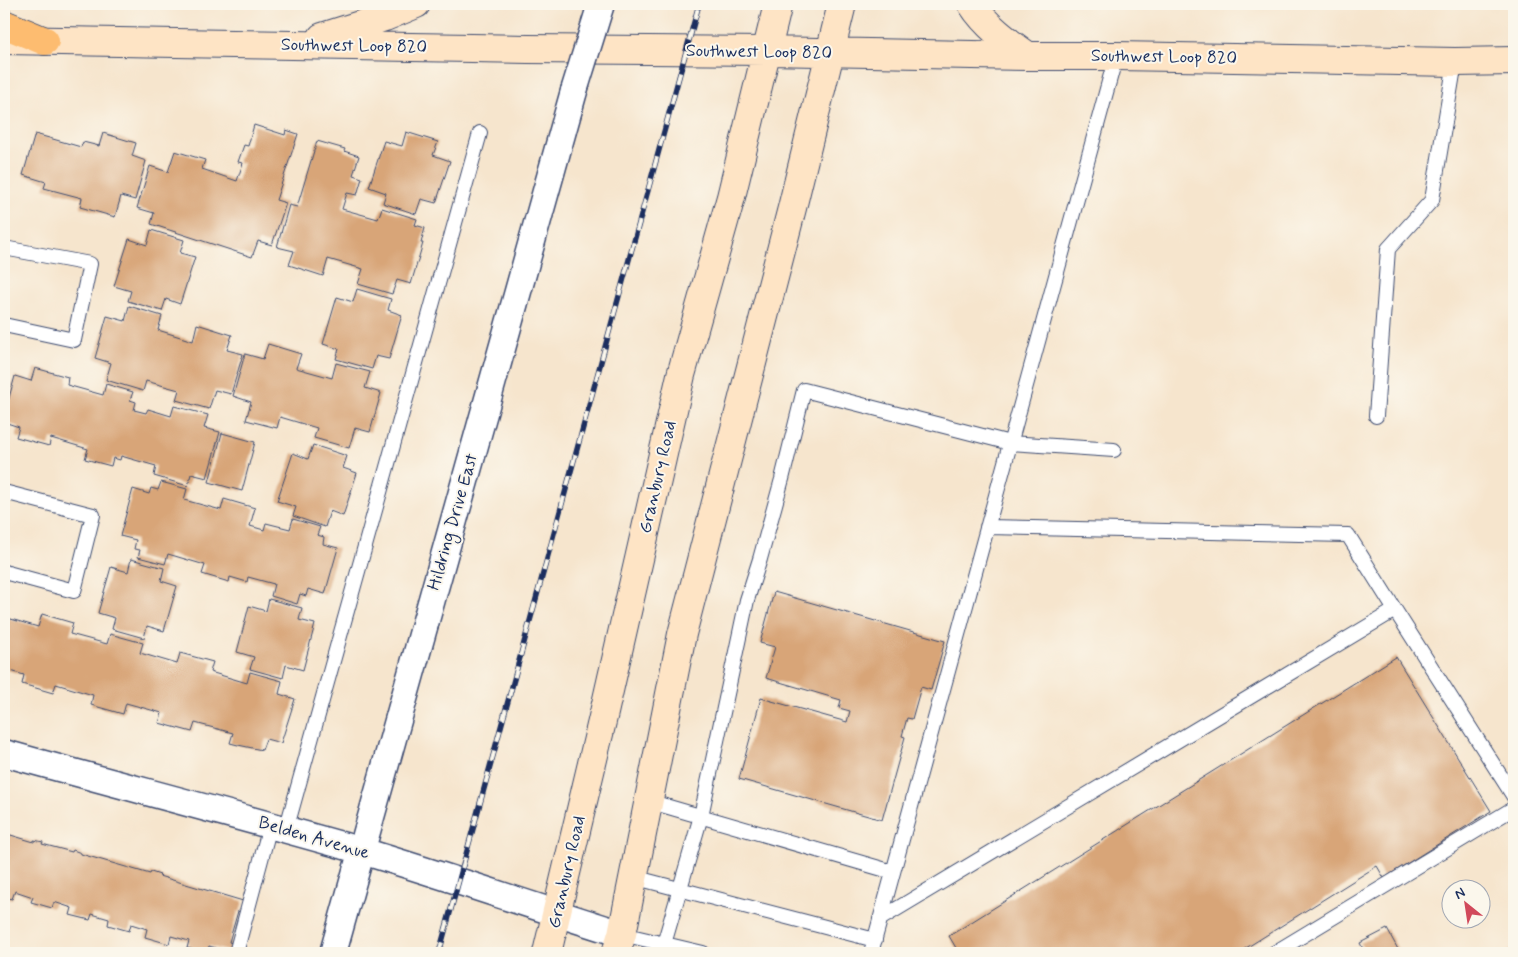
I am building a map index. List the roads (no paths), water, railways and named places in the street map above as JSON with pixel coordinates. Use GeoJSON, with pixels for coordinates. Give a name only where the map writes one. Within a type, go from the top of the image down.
{"type":"FeatureCollection","features":[{"type":"Feature","properties":{"kind":"highway"},"geometry":{"type":"LineString","coordinates":[[4,24],[45,41]]}},
{"type":"Feature","properties":{"kind":"main road"},"geometry":{"type":"LineString","coordinates":[[299,44],[384,17],[416,4]]}},
{"type":"Feature","properties":{"kind":"main road","name":"Granbury Road"},"geometry":{"type":"LineString","coordinates":[[547,953],[681,375],[732,198],[778,4]]}},
{"type":"Feature","properties":{"kind":"main road"},"geometry":{"type":"LineString","coordinates":[[619,944],[682,634],[792,208],[842,4]]}},
{"type":"Feature","properties":{"kind":"main road"},"geometry":{"type":"LineString","coordinates":[[972,4],[984,20],[999,34],[1028,56]]}},
{"type":"Feature","properties":{"kind":"main road","name":"Southwest Loop 820"},"geometry":{"type":"LineString","coordinates":[[4,40],[1455,62],[1514,61]]}},
{"type":"Feature","properties":{"kind":"street","name":"Hildring Drive East"},"geometry":{"type":"LineString","coordinates":[[333,953],[574,91],[601,4]]}},
{"type":"Feature","properties":{"kind":"street","name":"Belden Avenue"},"geometry":{"type":"LineString","coordinates":[[4,753],[361,851],[458,881],[557,914],[619,944]]}},
{"type":"Feature","properties":{"kind":"lane"},"geometry":{"type":"LineString","coordinates":[[633,877],[873,946],[1116,56]]}},
{"type":"Feature","properties":{"kind":"lane"},"geometry":{"type":"LineString","coordinates":[[1376,416],[1388,249],[1432,200],[1455,62]]}},
{"type":"Feature","properties":{"kind":"lane"},"geometry":{"type":"LineString","coordinates":[[236,953],[278,828],[480,133]]}},
{"type":"Feature","properties":{"kind":"lane"},"geometry":{"type":"LineString","coordinates":[[4,248],[90,264],[74,340],[4,325]]}},
{"type":"Feature","properties":{"kind":"lane"},"geometry":{"type":"LineString","coordinates":[[664,944],[701,816],[747,600],[782,479],[804,390],[1010,443],[1114,450]]}},
{"type":"Feature","properties":{"kind":"lane"},"geometry":{"type":"LineString","coordinates":[[4,492],[93,515],[74,591],[4,572]]}},
{"type":"Feature","properties":{"kind":"lane"},"geometry":{"type":"LineString","coordinates":[[987,527],[1348,534],[1514,798]]}},
{"type":"Feature","properties":{"kind":"lane"},"geometry":{"type":"LineString","coordinates":[[880,919],[1395,610]]}},
{"type":"Feature","properties":{"kind":"lane"},"geometry":{"type":"LineString","coordinates":[[648,801],[893,872]]}},
{"type":"Feature","properties":{"kind":"lane"},"geometry":{"type":"LineString","coordinates":[[1274,953],[1514,808]]}},
{"type":"Feature","properties":{"kind":"lane"},"geometry":{"type":"LineString","coordinates":[[619,944],[664,944],[700,953]]}},
{"type":"Feature","properties":{"kind":"railway"},"geometry":{"type":"LineString","coordinates":[[439,953],[699,4]]}}]}
